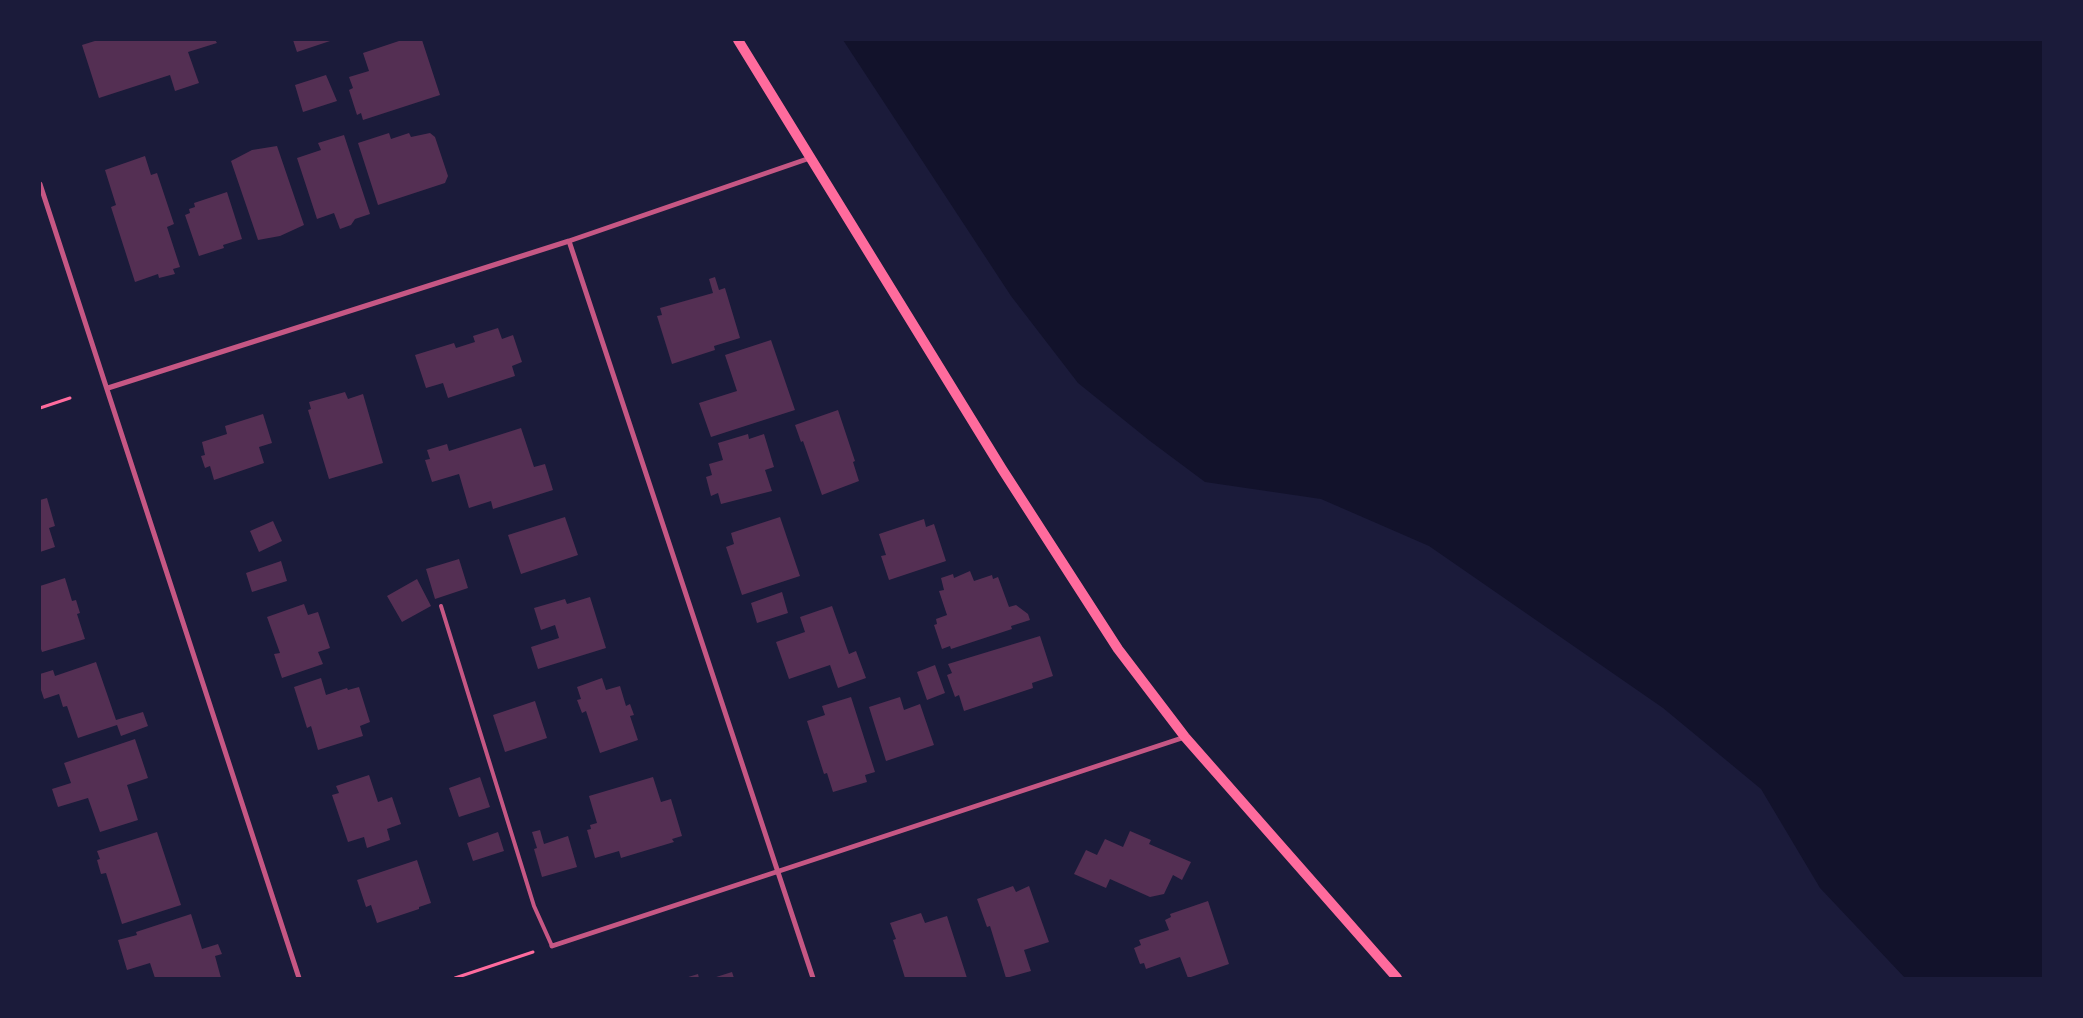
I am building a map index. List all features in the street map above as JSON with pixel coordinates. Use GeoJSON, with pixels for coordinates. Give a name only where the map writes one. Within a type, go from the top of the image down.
{"type":"FeatureCollection","features":[{"type":"Feature","properties":{"kind":"main road"},"geometry":{"type":"LineString","coordinates":[[738,40],[1002,469],[1118,648],[1185,737],[1398,978]]}},
{"type":"Feature","properties":{"kind":"street"},"geometry":{"type":"LineString","coordinates":[[108,388],[568,240],[811,158]]}},
{"type":"Feature","properties":{"kind":"street"},"geometry":{"type":"LineString","coordinates":[[40,184],[299,978]]}},
{"type":"Feature","properties":{"kind":"street"},"geometry":{"type":"LineString","coordinates":[[568,240],[776,873],[813,978]]}},
{"type":"Feature","properties":{"kind":"street"},"geometry":{"type":"LineString","coordinates":[[552,946],[1185,737]]}},
{"type":"Feature","properties":{"kind":"lane"},"geometry":{"type":"LineString","coordinates":[[441,606],[534,906],[552,946]]}},
{"type":"Feature","properties":{"kind":"path"},"geometry":{"type":"LineString","coordinates":[[40,408],[70,398]]}},
{"type":"Feature","properties":{"kind":"path"},"geometry":{"type":"LineString","coordinates":[[455,978],[538,951]]}},
{"type":"Feature","properties":{"kind":"shaded area"},"geometry":{"type":"Polygon","coordinates":[[[843,40],[2043,40],[2043,978],[1905,978],[1820,888],[1761,789],[1663,708],[1429,546],[1321,499],[1205,482],[1150,441],[1078,383],[1011,296],[843,40]]]}},
{"type":"Feature","properties":{"kind":"building"},"geometry":{"type":"Polygon","coordinates":[[[98,40],[215,40],[217,43],[188,52],[199,83],[175,91],[170,75],[99,98],[82,45],[98,40]]]}},
{"type":"Feature","properties":{"kind":"building"},"geometry":{"type":"Polygon","coordinates":[[[293,40],[333,40],[297,52],[293,40]]]}},
{"type":"Feature","properties":{"kind":"building"},"geometry":{"type":"Polygon","coordinates":[[[402,40],[422,40],[440,95],[363,120],[361,113],[357,115],[349,90],[353,88],[349,77],[369,71],[363,53],[402,40]]]}},
{"type":"Feature","properties":{"kind":"building"},"geometry":{"type":"Polygon","coordinates":[[[326,75],[337,101],[303,112],[295,85],[326,75]]]}},
{"type":"Feature","properties":{"kind":"building"},"geometry":{"type":"Polygon","coordinates":[[[389,133],[391,139],[409,133],[411,137],[430,133],[435,137],[448,176],[445,183],[378,205],[358,143],[389,133]]]}},
{"type":"Feature","properties":{"kind":"building"},"geometry":{"type":"Polygon","coordinates":[[[344,135],[370,214],[355,219],[351,225],[340,229],[334,213],[317,219],[297,158],[321,150],[318,143],[344,135]]]}},
{"type":"Feature","properties":{"kind":"building"},"geometry":{"type":"Polygon","coordinates":[[[277,146],[304,225],[280,236],[258,240],[231,161],[252,150],[277,146]]]}},
{"type":"Feature","properties":{"kind":"building"},"geometry":{"type":"Polygon","coordinates":[[[145,156],[151,175],[157,173],[174,224],[167,227],[180,267],[173,269],[175,274],[159,278],[158,274],[135,282],[111,207],[116,205],[105,170],[145,156]]]}},
{"type":"Feature","properties":{"kind":"building"},"geometry":{"type":"Polygon","coordinates":[[[227,192],[242,239],[223,245],[224,248],[199,256],[185,215],[190,213],[189,209],[195,207],[194,203],[227,192]]]}},
{"type":"Feature","properties":{"kind":"building"},"geometry":{"type":"Polygon","coordinates":[[[715,277],[719,290],[725,288],[740,338],[714,346],[715,350],[672,364],[657,316],[662,315],[660,308],[713,293],[709,279],[715,277]]]}},
{"type":"Feature","properties":{"kind":"building"},"geometry":{"type":"Polygon","coordinates":[[[498,328],[502,339],[513,335],[522,362],[512,366],[515,376],[448,398],[443,383],[426,388],[415,355],[454,343],[456,348],[475,342],[473,336],[498,328]]]}},
{"type":"Feature","properties":{"kind":"building"},"geometry":{"type":"Polygon","coordinates":[[[771,340],[795,410],[711,437],[699,403],[737,391],[725,355],[771,340]]]}},
{"type":"Feature","properties":{"kind":"building"},"geometry":{"type":"Polygon","coordinates":[[[345,392],[348,399],[363,394],[383,463],[329,479],[308,410],[311,409],[309,402],[345,392]]]}},
{"type":"Feature","properties":{"kind":"building"},"geometry":{"type":"Polygon","coordinates":[[[838,410],[855,461],[853,462],[859,481],[822,495],[803,441],[801,442],[795,425],[838,410]]]}},
{"type":"Feature","properties":{"kind":"building"},"geometry":{"type":"Polygon","coordinates":[[[263,414],[272,443],[259,447],[264,463],[214,480],[210,466],[205,468],[201,456],[205,455],[202,442],[227,434],[225,426],[263,414]]]}},
{"type":"Feature","properties":{"kind":"building"},"geometry":{"type":"Polygon","coordinates":[[[521,428],[534,467],[545,464],[553,490],[493,509],[491,501],[469,508],[459,474],[432,482],[425,460],[430,459],[427,450],[447,444],[449,451],[521,428]]]}},
{"type":"Feature","properties":{"kind":"building"},"geometry":{"type":"Polygon","coordinates":[[[748,434],[749,439],[764,434],[774,467],[765,470],[772,491],[721,504],[718,493],[711,496],[706,477],[712,475],[709,464],[723,460],[718,443],[748,434]]]}},
{"type":"Feature","properties":{"kind":"building"},"geometry":{"type":"Polygon","coordinates":[[[47,498],[55,526],[49,528],[55,547],[40,552],[40,500],[47,498]]]}},
{"type":"Feature","properties":{"kind":"building"},"geometry":{"type":"Polygon","coordinates":[[[565,517],[578,555],[521,574],[508,535],[565,517]]]}},
{"type":"Feature","properties":{"kind":"building"},"geometry":{"type":"Polygon","coordinates":[[[780,517],[800,576],[742,595],[726,547],[734,544],[731,533],[780,517]]]}},
{"type":"Feature","properties":{"kind":"building"},"geometry":{"type":"Polygon","coordinates":[[[924,519],[926,527],[934,524],[946,561],[889,580],[881,556],[886,555],[879,534],[924,519]]]}},
{"type":"Feature","properties":{"kind":"building"},"geometry":{"type":"Polygon","coordinates":[[[273,521],[282,541],[259,552],[250,531],[273,521]]]}},
{"type":"Feature","properties":{"kind":"building"},"geometry":{"type":"Polygon","coordinates":[[[459,559],[468,588],[435,599],[426,569],[459,559]]]}},
{"type":"Feature","properties":{"kind":"building"},"geometry":{"type":"Polygon","coordinates":[[[281,561],[287,581],[252,592],[246,573],[281,561]]]}},
{"type":"Feature","properties":{"kind":"building"},"geometry":{"type":"Polygon","coordinates":[[[970,571],[974,581],[992,575],[993,579],[998,577],[1009,607],[1016,605],[1028,614],[1030,620],[1011,626],[1012,629],[951,649],[950,646],[942,649],[934,625],[937,624],[936,619],[947,615],[939,591],[944,590],[941,578],[953,574],[954,578],[970,571]]]}},
{"type":"Feature","properties":{"kind":"building"},"geometry":{"type":"Polygon","coordinates":[[[65,578],[72,601],[76,600],[80,613],[77,614],[85,639],[42,652],[40,646],[40,586],[65,578]]]}},
{"type":"Feature","properties":{"kind":"building"},"geometry":{"type":"Polygon","coordinates":[[[417,579],[431,606],[402,622],[387,596],[417,579]]]}},
{"type":"Feature","properties":{"kind":"building"},"geometry":{"type":"Polygon","coordinates":[[[782,592],[788,613],[757,623],[751,603],[782,592]]]}},
{"type":"Feature","properties":{"kind":"building"},"geometry":{"type":"Polygon","coordinates":[[[590,597],[606,648],[538,669],[531,647],[559,638],[555,625],[541,630],[534,608],[565,599],[567,604],[590,597]]]}},
{"type":"Feature","properties":{"kind":"building"},"geometry":{"type":"Polygon","coordinates":[[[304,604],[308,615],[318,612],[330,648],[318,652],[323,664],[282,678],[274,654],[280,653],[267,617],[304,604]]]}},
{"type":"Feature","properties":{"kind":"building"},"geometry":{"type":"Polygon","coordinates":[[[832,606],[849,654],[856,651],[866,678],[838,688],[830,665],[789,679],[776,642],[805,632],[800,617],[832,606]]]}},
{"type":"Feature","properties":{"kind":"building"},"geometry":{"type":"Polygon","coordinates":[[[1040,636],[1053,676],[1032,683],[1033,688],[964,711],[959,695],[955,697],[947,675],[952,673],[948,664],[1040,636]]]}},
{"type":"Feature","properties":{"kind":"building"},"geometry":{"type":"Polygon","coordinates":[[[96,662],[116,720],[143,712],[148,726],[121,736],[117,725],[78,738],[67,706],[63,707],[59,694],[44,699],[40,687],[40,674],[53,670],[55,676],[96,662]]]}},
{"type":"Feature","properties":{"kind":"building"},"geometry":{"type":"Polygon","coordinates":[[[935,665],[945,693],[927,700],[917,672],[935,665]]]}},
{"type":"Feature","properties":{"kind":"building"},"geometry":{"type":"Polygon","coordinates":[[[321,678],[326,695],[347,688],[348,690],[359,687],[370,722],[360,726],[363,736],[318,750],[311,726],[307,728],[294,687],[321,678]]]}},
{"type":"Feature","properties":{"kind":"building"},"geometry":{"type":"Polygon","coordinates":[[[602,678],[606,690],[620,686],[626,706],[630,704],[634,715],[630,716],[638,740],[600,753],[586,711],[582,713],[577,700],[581,699],[577,687],[602,678]]]}},
{"type":"Feature","properties":{"kind":"building"},"geometry":{"type":"Polygon","coordinates":[[[851,697],[875,772],[865,775],[867,782],[833,792],[827,773],[824,774],[807,721],[825,715],[822,706],[851,697]]]}},
{"type":"Feature","properties":{"kind":"building"},"geometry":{"type":"Polygon","coordinates":[[[900,697],[904,710],[920,704],[934,745],[886,761],[869,707],[900,697]]]}},
{"type":"Feature","properties":{"kind":"building"},"geometry":{"type":"Polygon","coordinates":[[[535,701],[547,738],[505,752],[493,715],[535,701]]]}},
{"type":"Feature","properties":{"kind":"building"},"geometry":{"type":"Polygon","coordinates":[[[135,739],[148,778],[127,785],[138,820],[100,832],[88,798],[58,807],[52,789],[71,783],[64,763],[135,739]]]}},
{"type":"Feature","properties":{"kind":"building"},"geometry":{"type":"Polygon","coordinates":[[[369,775],[378,802],[392,797],[401,824],[387,829],[390,840],[367,848],[364,837],[348,842],[332,795],[339,793],[336,786],[369,775]]]}},
{"type":"Feature","properties":{"kind":"building"},"geometry":{"type":"Polygon","coordinates":[[[480,777],[490,807],[459,817],[449,788],[480,777]]]}},
{"type":"Feature","properties":{"kind":"building"},"geometry":{"type":"Polygon","coordinates":[[[653,777],[661,802],[671,799],[682,836],[672,839],[674,842],[621,858],[619,851],[595,858],[587,830],[591,829],[590,825],[597,823],[589,796],[653,777]]]}},
{"type":"Feature","properties":{"kind":"building"},"geometry":{"type":"Polygon","coordinates":[[[540,830],[544,844],[568,836],[577,867],[542,877],[534,849],[537,848],[532,832],[540,830]]]}},
{"type":"Feature","properties":{"kind":"building"},"geometry":{"type":"Polygon","coordinates":[[[1130,831],[1151,840],[1149,844],[1191,862],[1182,880],[1173,875],[1164,894],[1150,897],[1110,879],[1106,888],[1074,874],[1086,850],[1097,855],[1105,839],[1123,847],[1130,831]]]}},
{"type":"Feature","properties":{"kind":"building"},"geometry":{"type":"Polygon","coordinates":[[[157,832],[181,905],[122,924],[106,873],[101,874],[97,860],[100,859],[97,851],[157,832]]]}},
{"type":"Feature","properties":{"kind":"building"},"geometry":{"type":"Polygon","coordinates":[[[498,832],[504,851],[473,861],[467,843],[498,832]]]}},
{"type":"Feature","properties":{"kind":"building"},"geometry":{"type":"Polygon","coordinates":[[[417,860],[431,903],[377,923],[371,905],[366,907],[357,880],[417,860]]]}},
{"type":"Feature","properties":{"kind":"building"},"geometry":{"type":"Polygon","coordinates":[[[1013,886],[1016,892],[1029,886],[1049,942],[1024,950],[1031,971],[1006,978],[990,926],[987,927],[977,899],[1013,886]]]}},
{"type":"Feature","properties":{"kind":"building"},"geometry":{"type":"Polygon","coordinates":[[[1208,901],[1229,964],[1188,978],[1180,957],[1146,969],[1144,963],[1140,964],[1134,948],[1141,945],[1139,940],[1169,930],[1165,920],[1171,917],[1170,914],[1208,901]]]}},
{"type":"Feature","properties":{"kind":"building"},"geometry":{"type":"Polygon","coordinates":[[[921,913],[925,923],[947,916],[967,978],[905,978],[893,940],[896,939],[890,923],[921,913]]]}},
{"type":"Feature","properties":{"kind":"building"},"geometry":{"type":"Polygon","coordinates":[[[191,914],[202,949],[218,944],[222,954],[215,956],[221,978],[155,978],[150,963],[127,970],[118,940],[137,935],[136,932],[191,914]]]}},
{"type":"Feature","properties":{"kind":"building"},"geometry":{"type":"Polygon","coordinates":[[[732,972],[734,978],[713,978],[732,972]]]}},
{"type":"Feature","properties":{"kind":"building"},"geometry":{"type":"Polygon","coordinates":[[[698,974],[699,978],[685,978],[698,974]]]}}]}
